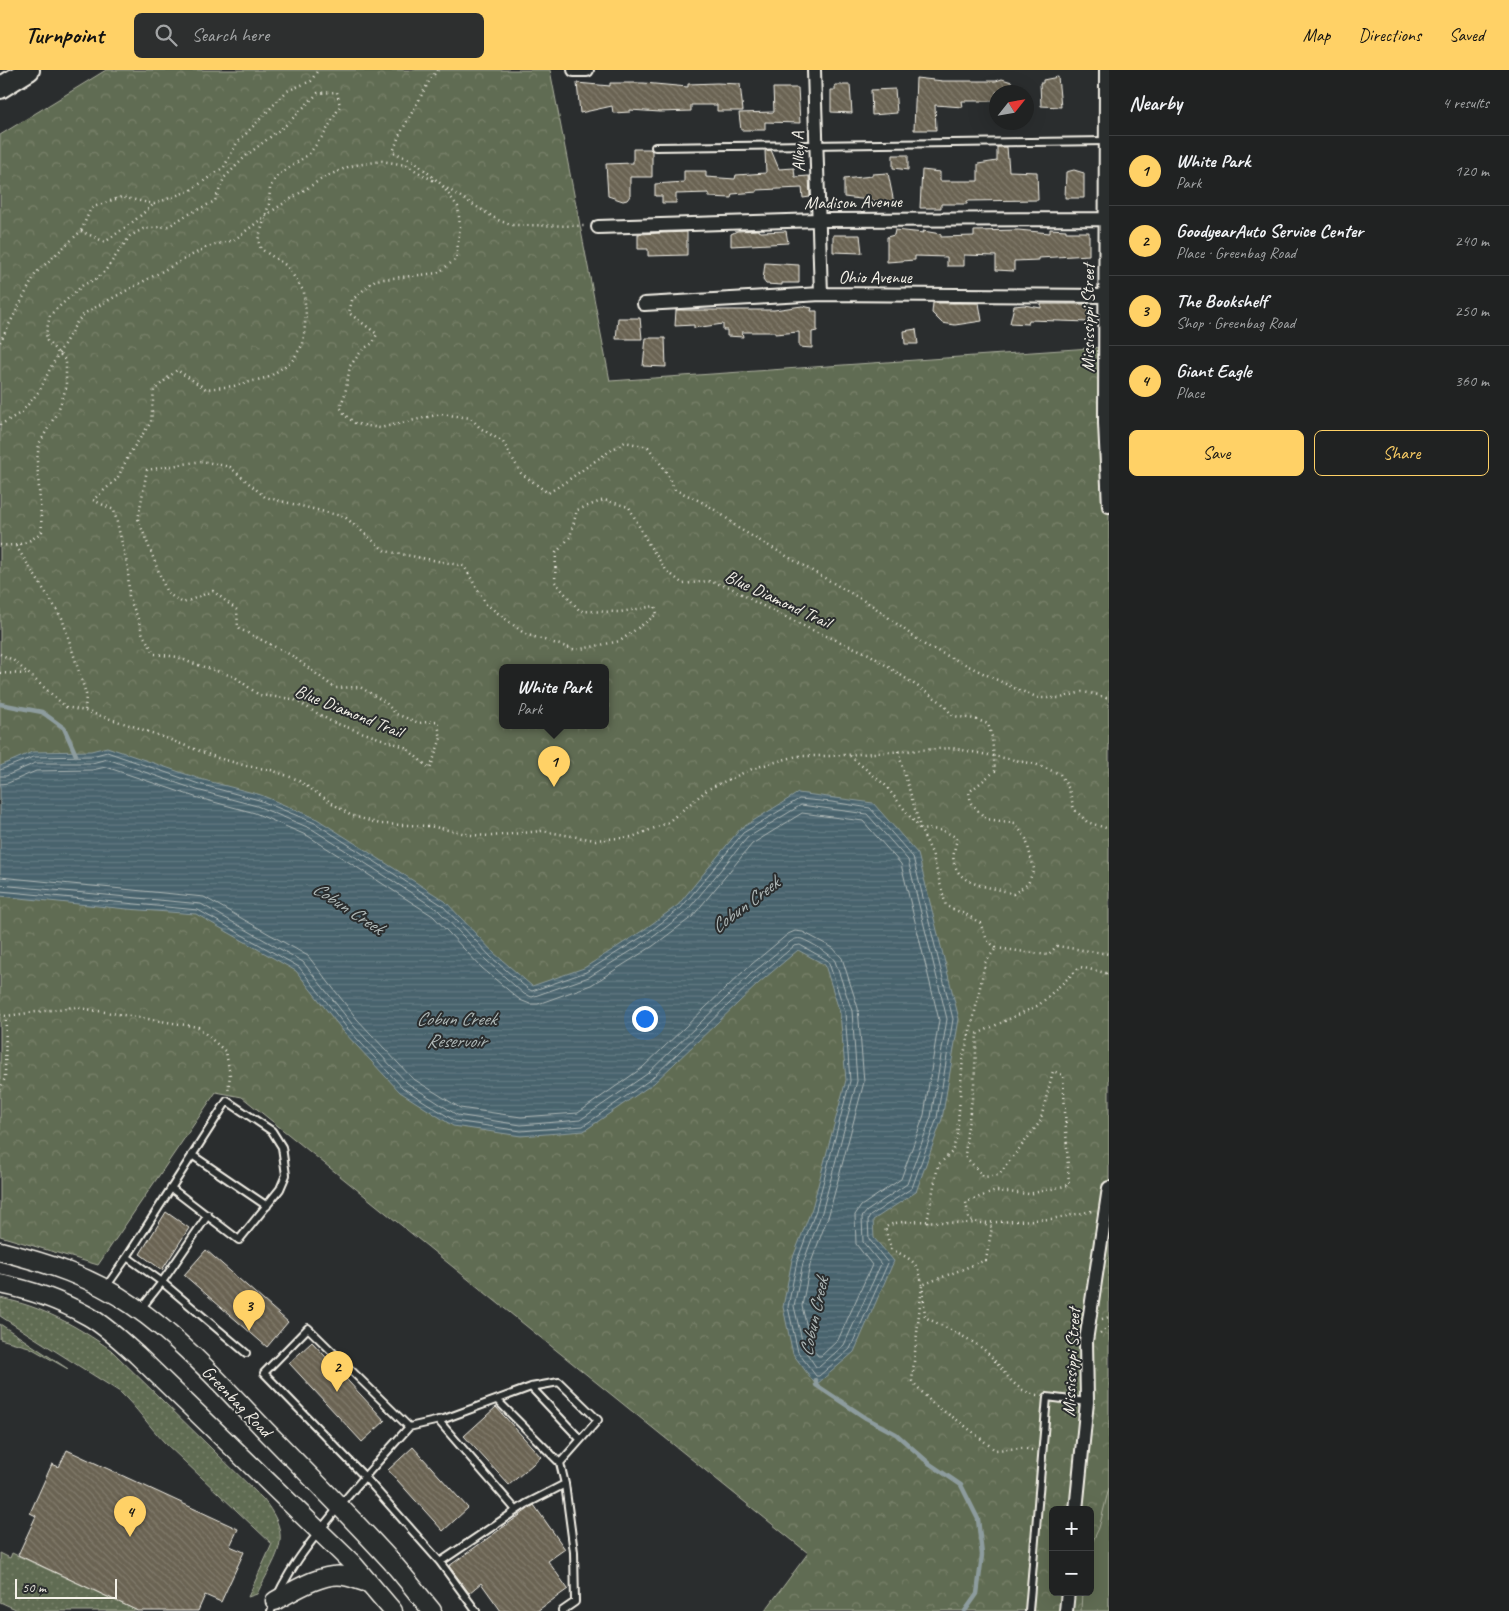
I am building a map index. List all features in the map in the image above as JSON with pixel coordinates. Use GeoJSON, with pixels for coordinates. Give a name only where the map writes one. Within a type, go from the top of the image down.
{"type":"FeatureCollection","features":[{"type":"Feature","properties":{"kind":"main road"},"geometry":{"type":"LineString","coordinates":[[0,88],[29,70]]}},
{"type":"Feature","properties":{"kind":"main road","name":"Greenbag Road"},"geometry":{"type":"LineString","coordinates":[[0,1250],[47,1263],[77,1274],[105,1288],[140,1311],[164,1330],[208,1371],[339,1507],[391,1562],[432,1611]]}},
{"type":"Feature","properties":{"kind":"main road","name":"Greenbag Road"},"geometry":{"type":"LineString","coordinates":[[0,1284],[50,1298],[89,1317],[116,1337],[319,1531],[371,1584],[393,1611]]}},
{"type":"Feature","properties":{"kind":"main road"},"geometry":{"type":"LineString","coordinates":[[273,1606],[306,1584],[331,1575],[343,1576],[371,1584]]}},
{"type":"Feature","properties":{"kind":"street"},"geometry":{"type":"LineString","coordinates":[[574,70],[587,70]]}},
{"type":"Feature","properties":{"kind":"street","name":"Alley A"},"geometry":{"type":"LineString","coordinates":[[814,70],[821,294]]}},
{"type":"Feature","properties":{"kind":"street","name":"Mississippi Street"},"geometry":{"type":"LineString","coordinates":[[1106,70],[1105,422],[1109,506]]}},
{"type":"Feature","properties":{"kind":"street","name":"Madison Avenue"},"geometry":{"type":"LineString","coordinates":[[598,227],[818,220],[1107,219]]}},
{"type":"Feature","properties":{"kind":"street","name":"Ohio Avenue"},"geometry":{"type":"LineString","coordinates":[[644,304],[821,294],[1105,296]]}},
{"type":"Feature","properties":{"kind":"street","name":"Mississippi Street"},"geometry":{"type":"LineString","coordinates":[[1076,1506],[1087,1402],[1086,1341],[1109,1188]]}},
{"type":"Feature","properties":{"kind":"street"},"geometry":{"type":"LineString","coordinates":[[1066,1611],[1068,1596]]}},
{"type":"Feature","properties":{"kind":"lane"},"geometry":{"type":"LineString","coordinates":[[655,148],[816,144],[1107,141]]}},
{"type":"Feature","properties":{"kind":"lane"},"geometry":{"type":"LineString","coordinates":[[105,1288],[227,1101],[272,1132],[282,1147],[286,1175],[280,1189],[239,1240],[171,1188]]}},
{"type":"Feature","properties":{"kind":"lane"},"geometry":{"type":"LineString","coordinates":[[192,1155],[266,1206]]}},
{"type":"Feature","properties":{"kind":"lane"},"geometry":{"type":"LineString","coordinates":[[140,1311],[208,1215]]}},
{"type":"Feature","properties":{"kind":"lane"},"geometry":{"type":"LineString","coordinates":[[127,1257],[162,1282],[246,1353]]}},
{"type":"Feature","properties":{"kind":"lane"},"geometry":{"type":"LineString","coordinates":[[409,1427],[308,1328],[264,1373],[364,1476],[440,1562],[476,1611]]}},
{"type":"Feature","properties":{"kind":"lane"},"geometry":{"type":"LineString","coordinates":[[273,1606],[278,1591],[319,1531],[364,1476],[409,1427],[438,1420],[531,1387],[559,1382],[598,1420],[560,1464]]}},
{"type":"Feature","properties":{"kind":"lane"},"geometry":{"type":"LineString","coordinates":[[531,1387],[580,1439]]}},
{"type":"Feature","properties":{"kind":"lane"},"geometry":{"type":"LineString","coordinates":[[1029,1611],[1044,1452],[1047,1397],[1087,1402]]}},
{"type":"Feature","properties":{"kind":"lane"},"geometry":{"type":"LineString","coordinates":[[497,1400],[560,1464],[565,1484],[574,1552],[575,1602],[562,1611]]}},
{"type":"Feature","properties":{"kind":"lane"},"geometry":{"type":"LineString","coordinates":[[438,1420],[516,1510]]}},
{"type":"Feature","properties":{"kind":"lane"},"geometry":{"type":"LineString","coordinates":[[440,1562],[516,1510],[565,1484]]}},
{"type":"Feature","properties":{"kind":"path"},"geometry":{"type":"LineString","coordinates":[[81,230],[105,242],[123,230],[154,204],[191,190],[224,167],[237,143],[287,91],[311,81],[318,70]]}},
{"type":"Feature","properties":{"kind":"path"},"geometry":{"type":"LineString","coordinates":[[438,70],[431,78],[398,136],[393,152],[414,161],[441,184],[458,207],[460,226],[456,259],[438,273],[375,280],[352,300],[349,313],[377,334],[373,343],[363,349],[350,366],[345,394],[340,407],[346,416],[356,424],[380,428],[442,414],[471,418],[480,428],[503,442],[521,473],[548,493],[574,478],[601,455],[625,442],[648,447],[665,470],[675,490],[694,497],[720,512],[738,528],[873,606],[925,645],[1039,698],[1061,698],[1082,692],[1109,699]]}},
{"type":"Feature","properties":{"kind":"path","name":"Blue Diamond Trail"},"geometry":{"type":"LineString","coordinates":[[16,546],[27,543],[42,531],[37,460],[39,444],[58,412],[66,388],[66,362],[47,341],[46,334],[50,315],[83,285],[96,279],[105,271],[130,236],[143,229],[169,226],[215,202],[224,178],[247,155],[287,124],[318,93],[336,92],[340,106],[325,133],[309,154],[276,177],[270,188],[269,204],[258,240],[261,249],[286,266],[304,292],[306,315],[303,344],[292,361],[269,377],[234,386],[206,389],[177,370],[154,390],[151,422],[130,452],[117,479],[92,500],[114,510],[128,568],[129,598],[143,635],[155,654],[178,657],[234,677],[259,695],[293,699],[332,722],[405,747],[430,769],[441,738],[437,721],[419,723],[396,714],[385,702],[360,688],[335,688],[291,655],[238,628],[237,610],[213,592],[183,602],[167,593],[138,519],[147,470],[202,461],[230,467],[266,497],[345,517],[385,551],[464,566],[486,604],[525,634],[576,650],[620,641],[657,614],[655,606],[620,612],[580,611],[555,582],[556,553],[570,537],[577,510],[604,500],[629,506],[650,545],[668,571],[684,584],[708,581],[730,587],[755,602],[810,629],[869,654],[941,702],[953,716],[975,719],[988,724],[992,737],[995,772],[969,792],[970,803],[986,819],[1014,823],[1026,839],[1034,869],[1028,884],[1013,894],[1001,889],[982,887],[964,879],[953,860],[957,838],[946,831],[936,828],[921,830]]}},
{"type":"Feature","properties":{"kind":"path"},"geometry":{"type":"LineString","coordinates":[[0,425],[22,412],[40,390],[77,322],[85,312],[207,247],[234,240],[323,178],[350,166],[382,162],[406,165],[441,184],[498,220],[511,225],[598,227]]}},
{"type":"Feature","properties":{"kind":"path"},"geometry":{"type":"LineString","coordinates":[[0,342],[36,273],[81,230],[92,208],[121,197],[154,204]]}},
{"type":"Feature","properties":{"kind":"path"},"geometry":{"type":"LineString","coordinates":[[0,545],[16,546],[62,618],[86,694],[85,711]]}},
{"type":"Feature","properties":{"kind":"path"},"geometry":{"type":"LineString","coordinates":[[0,654],[13,660],[66,707],[136,727],[218,758],[271,770],[296,780],[350,815],[380,824],[430,826],[471,835],[492,836],[542,831],[595,840],[632,837],[667,823],[708,789],[754,768],[797,756],[848,755],[952,748],[1035,764],[1060,774],[1069,789],[1074,809],[1087,822],[1109,829]]}},
{"type":"Feature","properties":{"kind":"path"},"geometry":{"type":"LineString","coordinates":[[0,673],[29,674]]}},
{"type":"Feature","properties":{"kind":"path"},"geometry":{"type":"LineString","coordinates":[[898,751],[921,830],[932,853],[946,906],[967,914],[980,923],[987,940],[996,948],[1048,955],[1057,946],[1109,954]]}},
{"type":"Feature","properties":{"kind":"path"},"geometry":{"type":"LineString","coordinates":[[848,755],[884,785],[921,830]]}},
{"type":"Feature","properties":{"kind":"path"},"geometry":{"type":"LineString","coordinates":[[927,1222],[938,1165],[952,1152],[957,1136],[963,1058],[985,963],[996,948]]}},
{"type":"Feature","properties":{"kind":"path"},"geometry":{"type":"LineString","coordinates":[[922,1284],[986,1260],[992,1227],[969,1220],[966,1202],[996,1191],[1029,1194],[1069,1185],[1063,1075],[1053,1071],[1040,1122],[999,1175],[984,1177],[965,1156],[974,1085],[977,1034],[1039,1005],[1080,967],[1106,973],[1109,970]]}},
{"type":"Feature","properties":{"kind":"path"},"geometry":{"type":"LineString","coordinates":[[0,1015],[6,1016],[74,1007],[198,1027],[226,1052],[230,1076],[227,1101]]}},
{"type":"Feature","properties":{"kind":"path"},"geometry":{"type":"LineString","coordinates":[[0,1090],[5,1078],[6,1016]]}},
{"type":"Feature","properties":{"kind":"path"},"geometry":{"type":"LineString","coordinates":[[1047,1397],[1027,1394],[1007,1376],[984,1349],[925,1317],[921,1276],[914,1261],[891,1249],[885,1228],[890,1223],[979,1223],[1051,1220],[1106,1208]]}},
{"type":"Feature","properties":{"kind":"path"},"geometry":{"type":"LineString","coordinates":[[922,1284],[912,1380],[932,1404],[960,1422],[995,1450],[1023,1448],[1044,1452]]}},
{"type":"Feature","properties":{"kind":"green space"},"geometry":{"type":"Polygon","coordinates":[[[106,70],[550,70],[610,381],[1105,347],[1109,482],[1109,1611],[765,1611],[808,1553],[242,1097],[216,1092],[98,1265],[0,1236],[0,135],[106,70]]]}},
{"type":"Feature","properties":{"kind":"green space"},"geometry":{"type":"Polygon","coordinates":[[[0,1298],[30,1306],[58,1318],[111,1350],[263,1499],[273,1513],[280,1536],[276,1557],[257,1594],[248,1597],[272,1544],[165,1443],[120,1392],[0,1316],[0,1298]]]}},
{"type":"Feature","properties":{"kind":"green space"},"geometry":{"type":"Polygon","coordinates":[[[0,1324],[68,1369],[29,1347],[0,1339],[0,1324]]]}},
{"type":"Feature","properties":{"kind":"green space"},"geometry":{"type":"Polygon","coordinates":[[[1109,1488],[1109,1611],[1081,1611],[1082,1596],[1094,1596],[1094,1539],[1099,1528],[1109,1488]]]}},
{"type":"Feature","properties":{"kind":"green space"},"geometry":{"type":"Polygon","coordinates":[[[0,1553],[10,1558],[12,1553],[138,1611],[20,1611],[0,1602],[0,1553]]]}},
{"type":"Feature","properties":{"kind":"water","name":"Cobun Creek Reservoir"},"geometry":{"type":"Polygon","coordinates":[[[107,747],[200,779],[261,795],[317,819],[445,901],[494,953],[532,986],[584,968],[642,931],[678,905],[740,829],[798,793],[873,803],[918,854],[959,1019],[942,1119],[916,1192],[873,1220],[874,1238],[894,1261],[854,1352],[816,1385],[793,1354],[783,1307],[792,1260],[812,1208],[846,1080],[840,1013],[825,965],[798,950],[759,983],[654,1083],[584,1131],[521,1136],[453,1126],[400,1092],[343,1031],[296,971],[196,914],[0,896],[0,766],[32,752],[91,751],[107,747]]]}},
{"type":"Feature","properties":{"kind":"building"},"geometry":{"type":"Polygon","coordinates":[[[1058,77],[1061,107],[1041,106],[1040,83],[1043,83],[1043,80],[1058,77]]]}},
{"type":"Feature","properties":{"kind":"building"},"geometry":{"type":"Polygon","coordinates":[[[916,78],[943,81],[996,81],[1002,79],[1012,82],[1012,85],[989,85],[989,101],[962,101],[963,107],[935,105],[936,130],[914,130],[916,78]]]}},
{"type":"Feature","properties":{"kind":"building"},"geometry":{"type":"Polygon","coordinates":[[[577,83],[610,86],[610,83],[644,83],[688,87],[688,84],[740,84],[743,111],[717,111],[717,105],[691,105],[691,111],[660,112],[630,110],[630,112],[613,113],[612,106],[580,113],[577,83]]]}},
{"type":"Feature","properties":{"kind":"building"},"geometry":{"type":"Polygon","coordinates":[[[835,85],[850,85],[852,113],[831,112],[831,90],[835,90],[835,85]]]}},
{"type":"Feature","properties":{"kind":"building"},"geometry":{"type":"Polygon","coordinates":[[[773,88],[798,88],[800,123],[765,122],[765,130],[741,130],[739,113],[774,112],[773,88]]]}},
{"type":"Feature","properties":{"kind":"building"},"geometry":{"type":"Polygon","coordinates":[[[895,89],[897,113],[872,115],[871,90],[895,89]]]}},
{"type":"Feature","properties":{"kind":"building"},"geometry":{"type":"Polygon","coordinates":[[[997,147],[1007,147],[1009,171],[1037,172],[1038,200],[967,201],[967,204],[941,204],[941,208],[920,208],[922,170],[940,172],[940,181],[978,181],[978,164],[997,161],[997,147]]]}},
{"type":"Feature","properties":{"kind":"building"},"geometry":{"type":"Polygon","coordinates":[[[633,149],[650,149],[652,151],[652,177],[630,177],[630,196],[627,200],[623,201],[608,196],[606,164],[633,163],[633,149]]]}},
{"type":"Feature","properties":{"kind":"building"},"geometry":{"type":"Polygon","coordinates":[[[771,150],[779,169],[794,168],[795,177],[809,176],[810,197],[803,198],[802,188],[757,190],[757,192],[732,194],[731,198],[709,197],[709,193],[676,194],[676,203],[662,203],[662,196],[655,196],[655,184],[684,182],[684,171],[706,171],[706,177],[735,179],[736,175],[766,173],[765,151],[771,150]]]}},
{"type":"Feature","properties":{"kind":"building"},"geometry":{"type":"Polygon","coordinates":[[[893,155],[908,155],[908,170],[893,168],[893,155]]]}},
{"type":"Feature","properties":{"kind":"building"},"geometry":{"type":"Polygon","coordinates":[[[1074,170],[1084,173],[1084,198],[1065,198],[1066,172],[1074,170]]]}},
{"type":"Feature","properties":{"kind":"building"},"geometry":{"type":"Polygon","coordinates":[[[888,173],[894,203],[844,197],[844,179],[888,173]]]}},
{"type":"Feature","properties":{"kind":"building"},"geometry":{"type":"Polygon","coordinates":[[[1050,229],[1066,230],[1066,232],[1089,232],[1089,255],[1014,261],[1014,271],[996,270],[996,256],[964,255],[964,266],[947,266],[947,257],[915,256],[915,260],[887,262],[887,237],[894,235],[895,230],[924,233],[923,231],[941,234],[941,237],[974,236],[974,231],[1018,230],[1050,233],[1050,229]]]}},
{"type":"Feature","properties":{"kind":"building"},"geometry":{"type":"Polygon","coordinates":[[[757,230],[761,232],[786,231],[788,243],[731,246],[731,234],[737,231],[757,230]]]}},
{"type":"Feature","properties":{"kind":"building"},"geometry":{"type":"Polygon","coordinates":[[[687,232],[687,255],[648,256],[648,249],[638,249],[638,234],[687,232]]]}},
{"type":"Feature","properties":{"kind":"building"},"geometry":{"type":"Polygon","coordinates":[[[833,235],[860,235],[862,253],[833,252],[833,235]]]}},
{"type":"Feature","properties":{"kind":"building"},"geometry":{"type":"Polygon","coordinates":[[[765,263],[799,265],[799,283],[766,284],[763,280],[765,263]]]}},
{"type":"Feature","properties":{"kind":"building"},"geometry":{"type":"Polygon","coordinates":[[[933,303],[979,303],[982,321],[955,325],[942,323],[932,313],[933,303]]]}},
{"type":"Feature","properties":{"kind":"building"},"geometry":{"type":"Polygon","coordinates":[[[1041,304],[1088,304],[1089,322],[1029,320],[1028,324],[1010,323],[1014,306],[1024,305],[1041,308],[1041,304]]]}},
{"type":"Feature","properties":{"kind":"building"},"geometry":{"type":"Polygon","coordinates":[[[802,306],[812,308],[811,311],[817,311],[817,331],[812,332],[812,348],[799,347],[799,332],[775,334],[775,332],[742,332],[743,337],[727,336],[727,330],[723,330],[723,324],[694,328],[694,325],[675,326],[676,310],[774,310],[802,306]]]}},
{"type":"Feature","properties":{"kind":"building"},"geometry":{"type":"Polygon","coordinates":[[[618,318],[640,318],[642,339],[616,339],[618,318]]]}},
{"type":"Feature","properties":{"kind":"building"},"geometry":{"type":"Polygon","coordinates":[[[916,329],[918,344],[905,344],[904,331],[916,329]]]}},
{"type":"Feature","properties":{"kind":"building"},"geometry":{"type":"Polygon","coordinates":[[[646,338],[665,338],[666,367],[643,366],[646,338]]]}},
{"type":"Feature","properties":{"kind":"building"},"geometry":{"type":"Polygon","coordinates":[[[166,1212],[189,1228],[162,1270],[140,1254],[166,1212]]]}},
{"type":"Feature","properties":{"kind":"building"},"geometry":{"type":"Polygon","coordinates":[[[206,1250],[288,1322],[267,1347],[184,1275],[206,1250]]]}},
{"type":"Feature","properties":{"kind":"building"},"geometry":{"type":"Polygon","coordinates":[[[312,1342],[385,1421],[362,1442],[289,1363],[312,1342]]]}},
{"type":"Feature","properties":{"kind":"building"},"geometry":{"type":"Polygon","coordinates":[[[496,1407],[541,1457],[509,1485],[464,1436],[496,1407]]]}},
{"type":"Feature","properties":{"kind":"building"},"geometry":{"type":"Polygon","coordinates":[[[413,1447],[468,1508],[443,1531],[388,1470],[413,1447]]]}},
{"type":"Feature","properties":{"kind":"building"},"geometry":{"type":"Polygon","coordinates":[[[67,1450],[238,1529],[230,1546],[244,1552],[221,1602],[205,1595],[198,1611],[138,1611],[18,1555],[36,1516],[30,1513],[52,1464],[59,1467],[67,1450]]]}},
{"type":"Feature","properties":{"kind":"building"},"geometry":{"type":"Polygon","coordinates":[[[534,1505],[565,1549],[548,1561],[568,1589],[537,1611],[501,1611],[481,1583],[469,1593],[449,1566],[534,1505]]]}},
{"type":"Feature","properties":{"kind":"waterway","name":"Cobun Creek"},"geometry":{"type":"LineString","coordinates":[[0,704],[42,712],[64,728],[76,755]]}},
{"type":"Feature","properties":{"kind":"waterway","name":"Cobun Creek"},"geometry":{"type":"LineString","coordinates":[[816,1380],[816,1385],[866,1418],[896,1434],[930,1464],[961,1485],[978,1519],[982,1555],[977,1594],[965,1611]]}},
{"type":"Feature","properties":{"kind":"place","name":"White Park"},"geometry":{"type":"Point","coordinates":[554,787]}},
{"type":"Feature","properties":{"kind":"place","name":"The Bookshelf"},"geometry":{"type":"Point","coordinates":[249,1331]}},
{"type":"Feature","properties":{"kind":"place","name":"GoodyearAuto Service Center"},"geometry":{"type":"Point","coordinates":[337,1392]}},
{"type":"Feature","properties":{"kind":"place","name":"Giant Eagle"},"geometry":{"type":"Point","coordinates":[130,1537]}}]}
